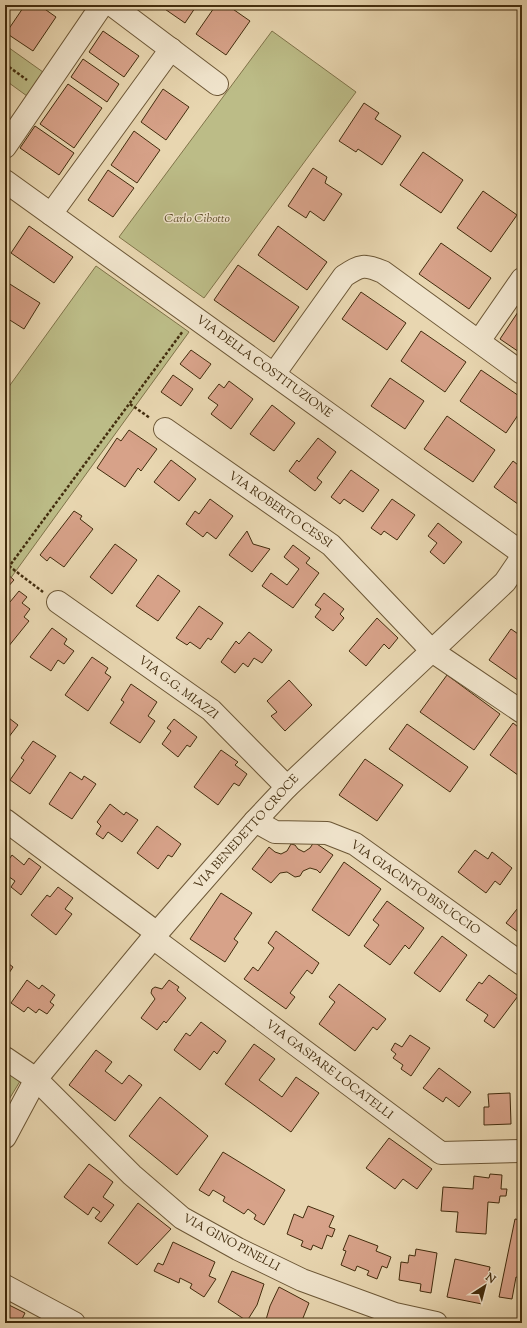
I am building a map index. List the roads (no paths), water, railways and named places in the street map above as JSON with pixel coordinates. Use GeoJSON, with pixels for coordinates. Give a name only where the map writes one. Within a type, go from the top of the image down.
{"type":"FeatureCollection","features":[{"type":"Feature","properties":{"kind":"street"},"geometry":{"type":"LineString","coordinates":[[5,147],[102,5]]}},
{"type":"Feature","properties":{"kind":"street"},"geometry":{"type":"LineString","coordinates":[[112,5],[217,84]]}},
{"type":"Feature","properties":{"kind":"street"},"geometry":{"type":"LineString","coordinates":[[51,214],[170,49]]}},
{"type":"Feature","properties":{"kind":"street","name":"VIA DELLA COSTITUZIONE"},"geometry":{"type":"LineString","coordinates":[[5,181],[522,553]]}},
{"type":"Feature","properties":{"kind":"street"},"geometry":{"type":"LineString","coordinates":[[274,374],[344,276],[357,267],[369,266],[383,272],[522,373]]}},
{"type":"Feature","properties":{"kind":"street"},"geometry":{"type":"LineString","coordinates":[[479,341],[522,279]]}},
{"type":"Feature","properties":{"kind":"street","name":"VIA ROBERTO CESSI"},"geometry":{"type":"LineString","coordinates":[[164,429],[331,545],[432,651],[522,712]]}},
{"type":"Feature","properties":{"kind":"street","name":"VIA BENEDETTO CROCE"},"geometry":{"type":"LineString","coordinates":[[5,1137],[36,1080],[155,936],[255,821],[287,787],[505,582],[522,557]]}},
{"type":"Feature","properties":{"kind":"street","name":"VIA G.G. MIAZZI"},"geometry":{"type":"LineString","coordinates":[[58,602],[211,710],[287,787]]}},
{"type":"Feature","properties":{"kind":"street","name":"VIA GASPARE LOCATELLI"},"geometry":{"type":"LineString","coordinates":[[5,820],[441,1153],[522,1151]]}},
{"type":"Feature","properties":{"kind":"street","name":"VIA GIACINTO BISUCCIO"},"geometry":{"type":"LineString","coordinates":[[255,821],[275,832],[327,833],[355,844],[522,964]]}},
{"type":"Feature","properties":{"kind":"street","name":"VIA GINO PINELLI"},"geometry":{"type":"LineString","coordinates":[[5,1058],[36,1080],[132,1175],[182,1218],[238,1250],[302,1280],[395,1314],[436,1323]]}},
{"type":"Feature","properties":{"kind":"street"},"geometry":{"type":"LineString","coordinates":[[5,1286],[74,1323]]}},
{"type":"Feature","properties":{"kind":"park label","name":"Carlo Cibotto"},"geometry":{"type":"Point","coordinates":[197,219]}}]}
